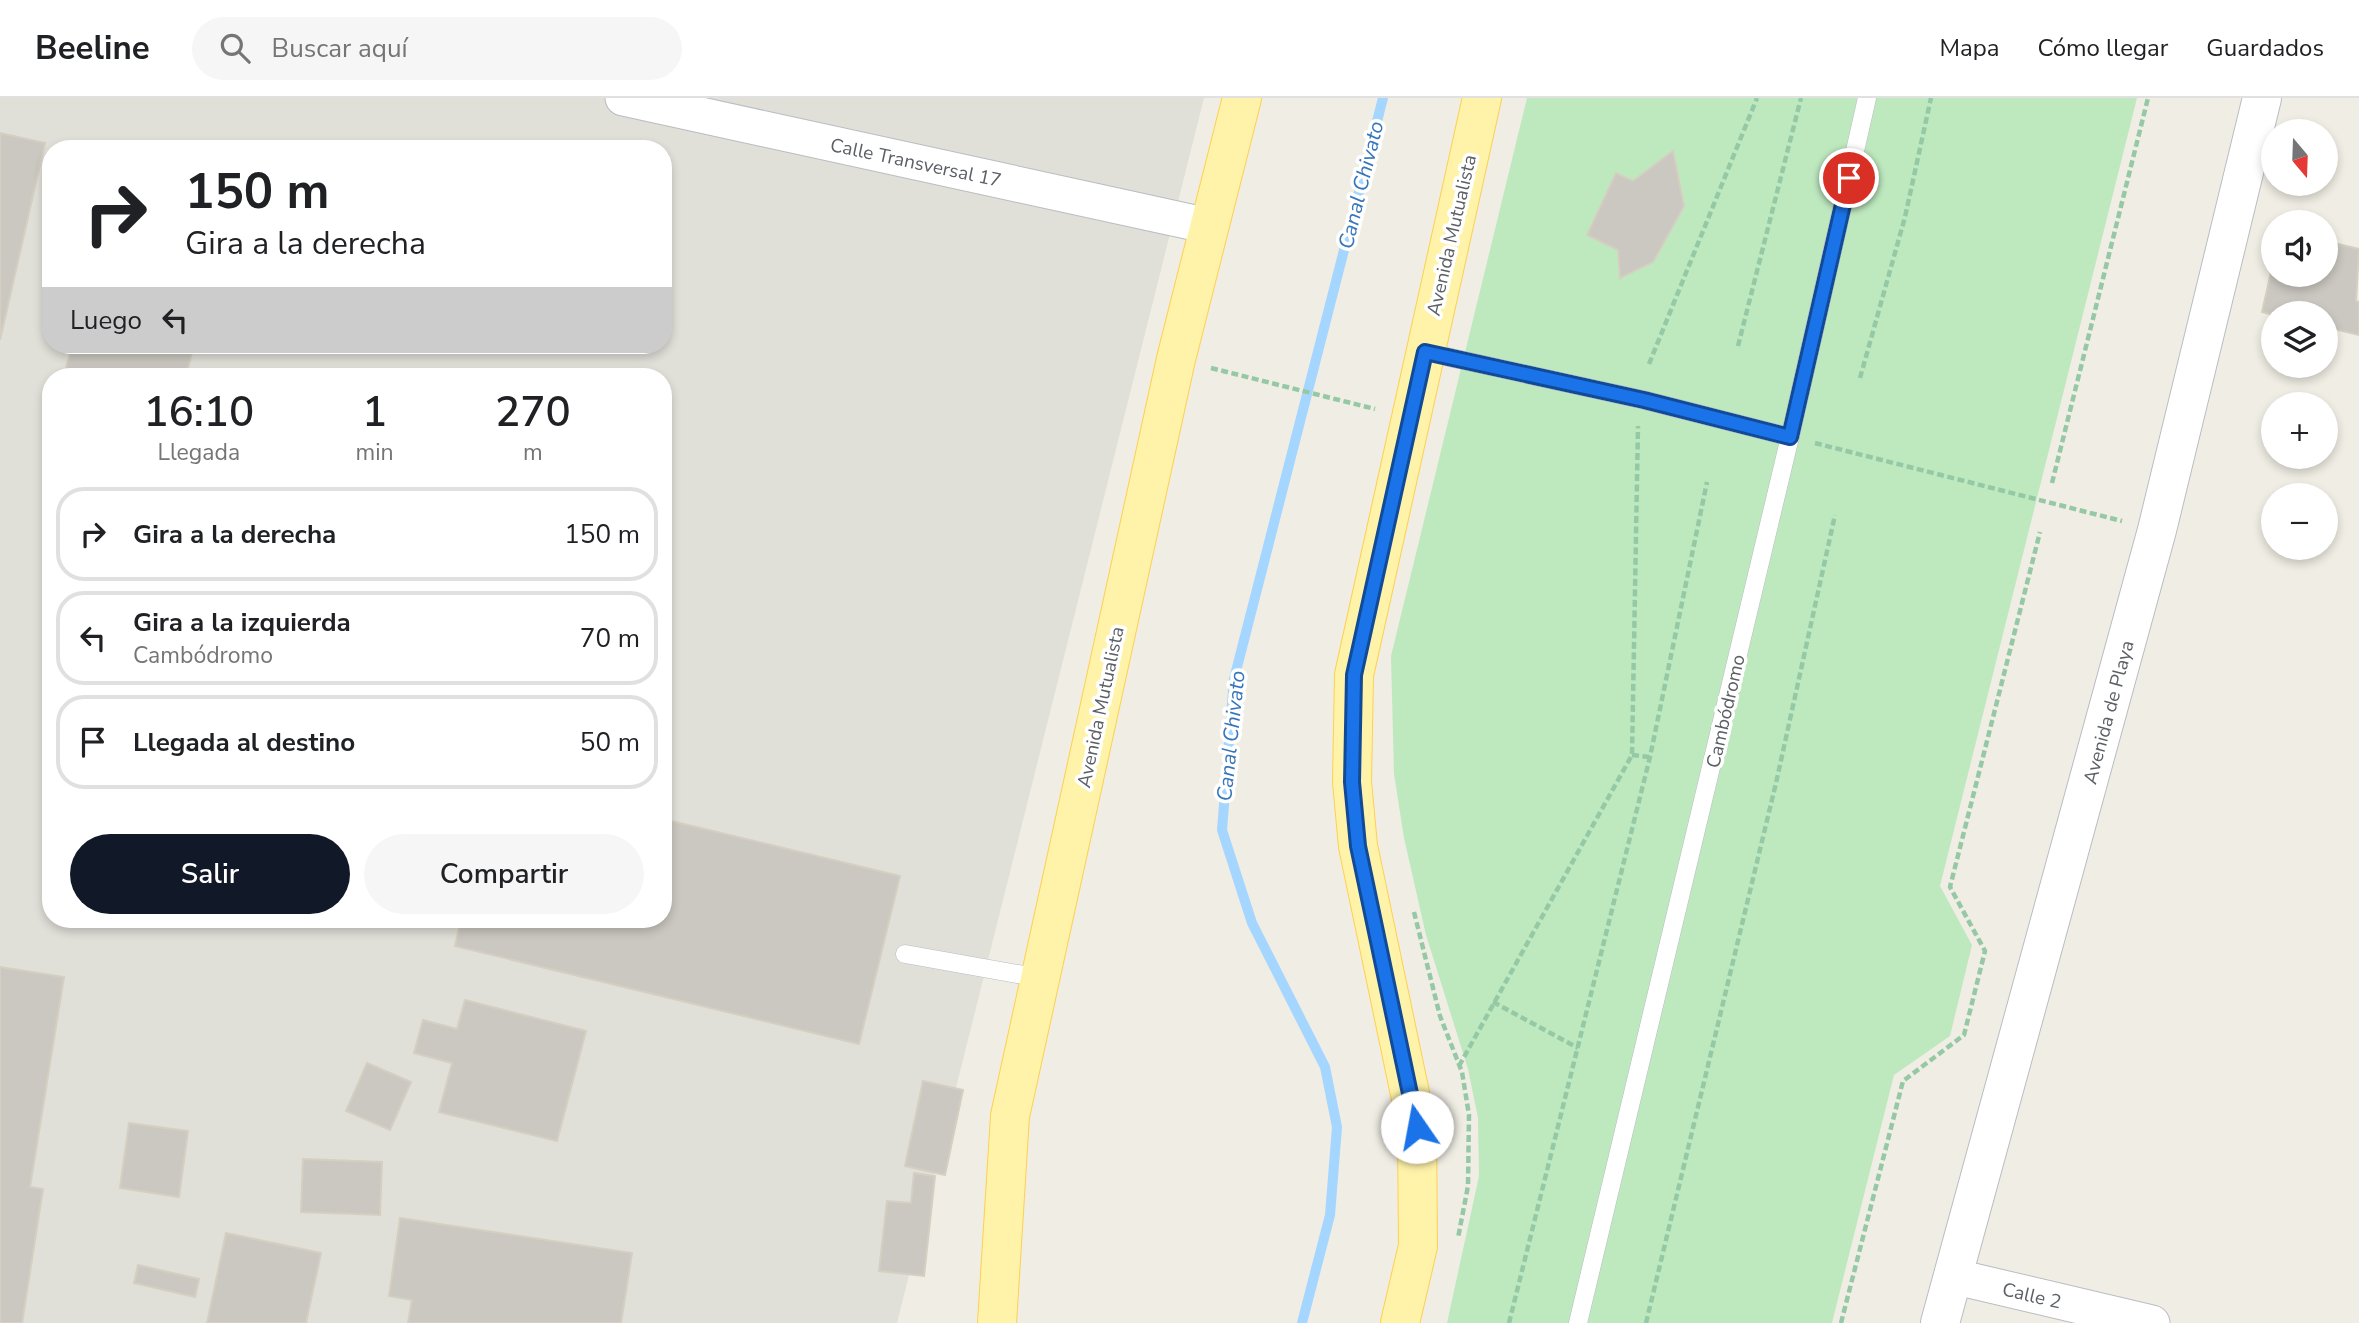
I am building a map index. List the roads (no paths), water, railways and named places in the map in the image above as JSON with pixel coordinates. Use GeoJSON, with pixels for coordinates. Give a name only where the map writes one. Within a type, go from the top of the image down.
{"type":"FeatureCollection","features":[{"type":"Feature","properties":{"kind":"main road","name":"Avenida Mutualista"},"geometry":{"type":"LineString","coordinates":[[997,1323],[1010,1116],[1176,359],[1242,98]]}},
{"type":"Feature","properties":{"kind":"main road","name":"Avenida Mutualista"},"geometry":{"type":"LineString","coordinates":[[1399,1323],[1418,1246],[1417,1127],[1358,846],[1352,782],[1354,675],[1482,98]]}},
{"type":"Feature","properties":{"kind":"main road","name":"Avenida de Playa"},"geometry":{"type":"LineString","coordinates":[[1940,1323],[2157,530],[2262,98]]}},
{"type":"Feature","properties":{"kind":"street","name":"Calle Transversal 17"},"geometry":{"type":"LineString","coordinates":[[623,98],[1209,226]]}},
{"type":"Feature","properties":{"kind":"street","name":"Calle 2"},"geometry":{"type":"LineString","coordinates":[[1952,1276],[2152,1323]]}},
{"type":"Feature","properties":{"kind":"lane","name":"Cambódromo"},"geometry":{"type":"LineString","coordinates":[[1578,1323],[1790,437],[1867,98]]}},
{"type":"Feature","properties":{"kind":"lane"},"geometry":{"type":"LineString","coordinates":[[1425,352],[1644,400],[1790,437]]}},
{"type":"Feature","properties":{"kind":"lane"},"geometry":{"type":"LineString","coordinates":[[905,954],[1040,978]]}},
{"type":"Feature","properties":{"kind":"waterway","name":"Canal Chivato"},"geometry":{"type":"LineString","coordinates":[[1302,1323],[1330,1215],[1337,1127],[1325,1067],[1252,923],[1222,830],[1234,679],[1383,98]]}}]}
